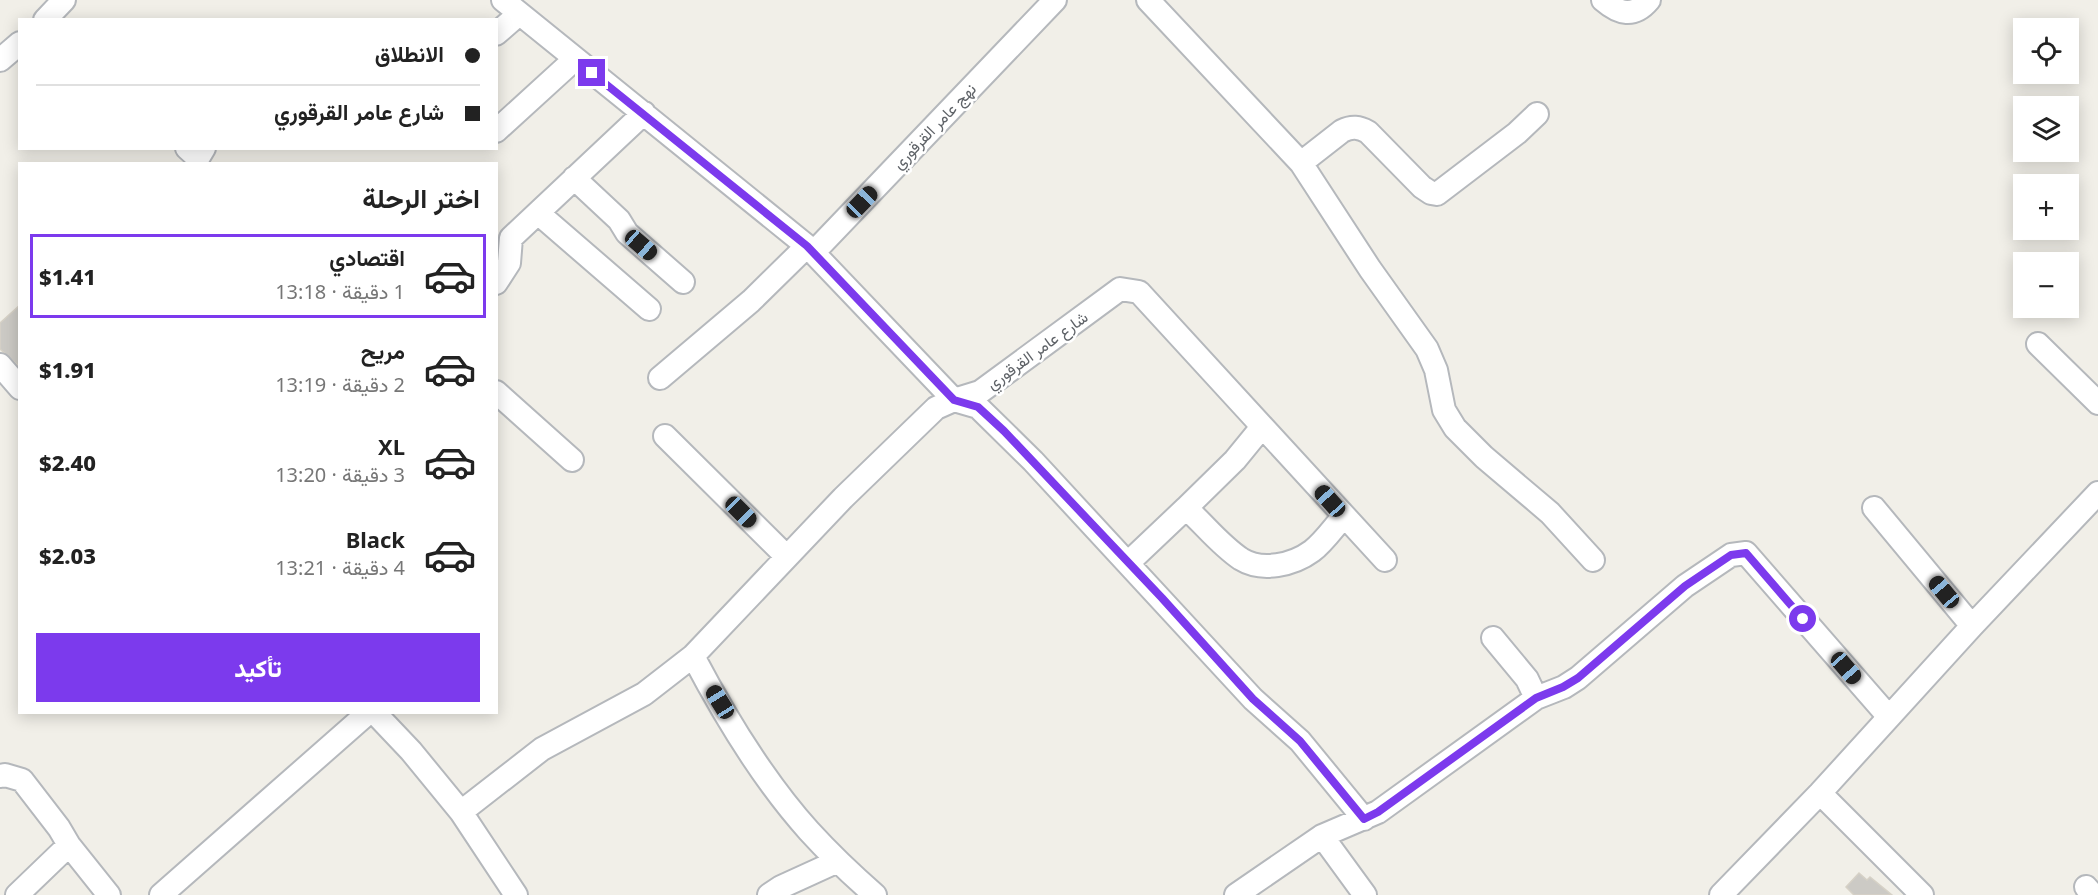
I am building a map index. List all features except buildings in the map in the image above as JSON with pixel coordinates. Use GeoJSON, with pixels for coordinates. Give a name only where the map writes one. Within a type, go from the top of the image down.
{"type":"FeatureCollection","features":[{"type":"Feature","properties":{"kind":"street"},"geometry":{"type":"LineString","coordinates":[[47,18],[64,0]]}},
{"type":"Feature","properties":{"kind":"street","name":"نهج عامر القرقوري"},"geometry":{"type":"LineString","coordinates":[[660,378],[810,250],[1055,0]]}},
{"type":"Feature","properties":{"kind":"street"},"geometry":{"type":"LineString","coordinates":[[1148,0],[1301,162],[1370,269],[1427,349],[1436,370],[1444,410],[1455,428],[1484,458],[1550,513],[1593,560]]}},
{"type":"Feature","properties":{"kind":"street"},"geometry":{"type":"LineString","coordinates":[[1603,0],[1616,10],[1627,14],[1638,11],[1649,0]]}},
{"type":"Feature","properties":{"kind":"street"},"geometry":{"type":"LineString","coordinates":[[498,30],[511,7],[810,250],[954,400],[978,407],[1004,431],[1253,699],[1300,741],[1364,819]]}},
{"type":"Feature","properties":{"kind":"street"},"geometry":{"type":"LineString","coordinates":[[0,60],[18,45]]}},
{"type":"Feature","properties":{"kind":"street"},"geometry":{"type":"LineString","coordinates":[[498,129],[575,59]]}},
{"type":"Feature","properties":{"kind":"street"},"geometry":{"type":"LineString","coordinates":[[498,280],[509,263],[504,237],[538,213],[644,113]]}},
{"type":"Feature","properties":{"kind":"street"},"geometry":{"type":"LineString","coordinates":[[1301,162],[1342,130],[1361,128],[1368,132],[1422,187],[1437,194],[1538,114]]}},
{"type":"Feature","properties":{"kind":"street"},"geometry":{"type":"LineString","coordinates":[[189,150],[198,158],[203,150]]}},
{"type":"Feature","properties":{"kind":"street"},"geometry":{"type":"LineString","coordinates":[[574,178],[619,219],[627,233],[683,282]]}},
{"type":"Feature","properties":{"kind":"street"},"geometry":{"type":"LineString","coordinates":[[538,213],[650,309]]}},
{"type":"Feature","properties":{"kind":"street","name":"شارع عامر القرقوري"},"geometry":{"type":"LineString","coordinates":[[461,812],[542,749],[644,694],[693,656],[843,498],[936,408],[980,392],[1120,289],[1139,292],[1385,560]]}},
{"type":"Feature","properties":{"kind":"street"},"geometry":{"type":"LineString","coordinates":[[2038,344],[2098,404]]}},
{"type":"Feature","properties":{"kind":"street"},"geometry":{"type":"LineString","coordinates":[[0,366],[18,386]]}},
{"type":"Feature","properties":{"kind":"street"},"geometry":{"type":"LineString","coordinates":[[498,394],[573,460]]}},
{"type":"Feature","properties":{"kind":"street"},"geometry":{"type":"LineString","coordinates":[[1128,563],[1235,460],[1262,428]]}},
{"type":"Feature","properties":{"kind":"street"},"geometry":{"type":"LineString","coordinates":[[665,436],[787,557]]}},
{"type":"Feature","properties":{"kind":"street"},"geometry":{"type":"LineString","coordinates":[[1721,895],[1820,793],[1972,626],[2098,493]]}},
{"type":"Feature","properties":{"kind":"street"},"geometry":{"type":"LineString","coordinates":[[1186,508],[1242,560],[1257,566],[1294,561],[1312,550],[1344,516]]}},
{"type":"Feature","properties":{"kind":"street"},"geometry":{"type":"LineString","coordinates":[[1874,508],[1972,626]]}},
{"type":"Feature","properties":{"kind":"street"},"geometry":{"type":"LineString","coordinates":[[1236,895],[1269,885],[1322,836],[1364,819],[1387,806],[1536,698],[1578,678],[1685,586],[1731,555],[1746,553],[1889,717]]}},
{"type":"Feature","properties":{"kind":"street"},"geometry":{"type":"LineString","coordinates":[[1493,638],[1527,679],[1536,698]]}},
{"type":"Feature","properties":{"kind":"street"},"geometry":{"type":"LineString","coordinates":[[693,656],[765,774],[808,830],[875,895]]}},
{"type":"Feature","properties":{"kind":"street"},"geometry":{"type":"LineString","coordinates":[[161,895],[367,714]]}},
{"type":"Feature","properties":{"kind":"street"},"geometry":{"type":"LineString","coordinates":[[376,714],[411,751],[461,812],[516,895]]}},
{"type":"Feature","properties":{"kind":"street"},"geometry":{"type":"LineString","coordinates":[[0,776],[5,775],[22,780],[109,895]]}},
{"type":"Feature","properties":{"kind":"street"},"geometry":{"type":"LineString","coordinates":[[1820,793],[1922,895]]}},
{"type":"Feature","properties":{"kind":"street"},"geometry":{"type":"LineString","coordinates":[[1322,836],[1365,895]]}},
{"type":"Feature","properties":{"kind":"street"},"geometry":{"type":"LineString","coordinates":[[18,895],[69,845]]}},
{"type":"Feature","properties":{"kind":"street"},"geometry":{"type":"LineString","coordinates":[[769,895],[781,887],[838,861]]}},
{"type":"Feature","properties":{"kind":"route"},"geometry":{"type":"LineString","coordinates":[[592,73],[807,246],[954,400],[978,407],[1004,431],[1162,598],[1253,699],[1300,741],[1364,819],[1415,786],[1536,698],[1578,678],[1685,586],[1731,555],[1746,553],[1803,619]]}}]}
